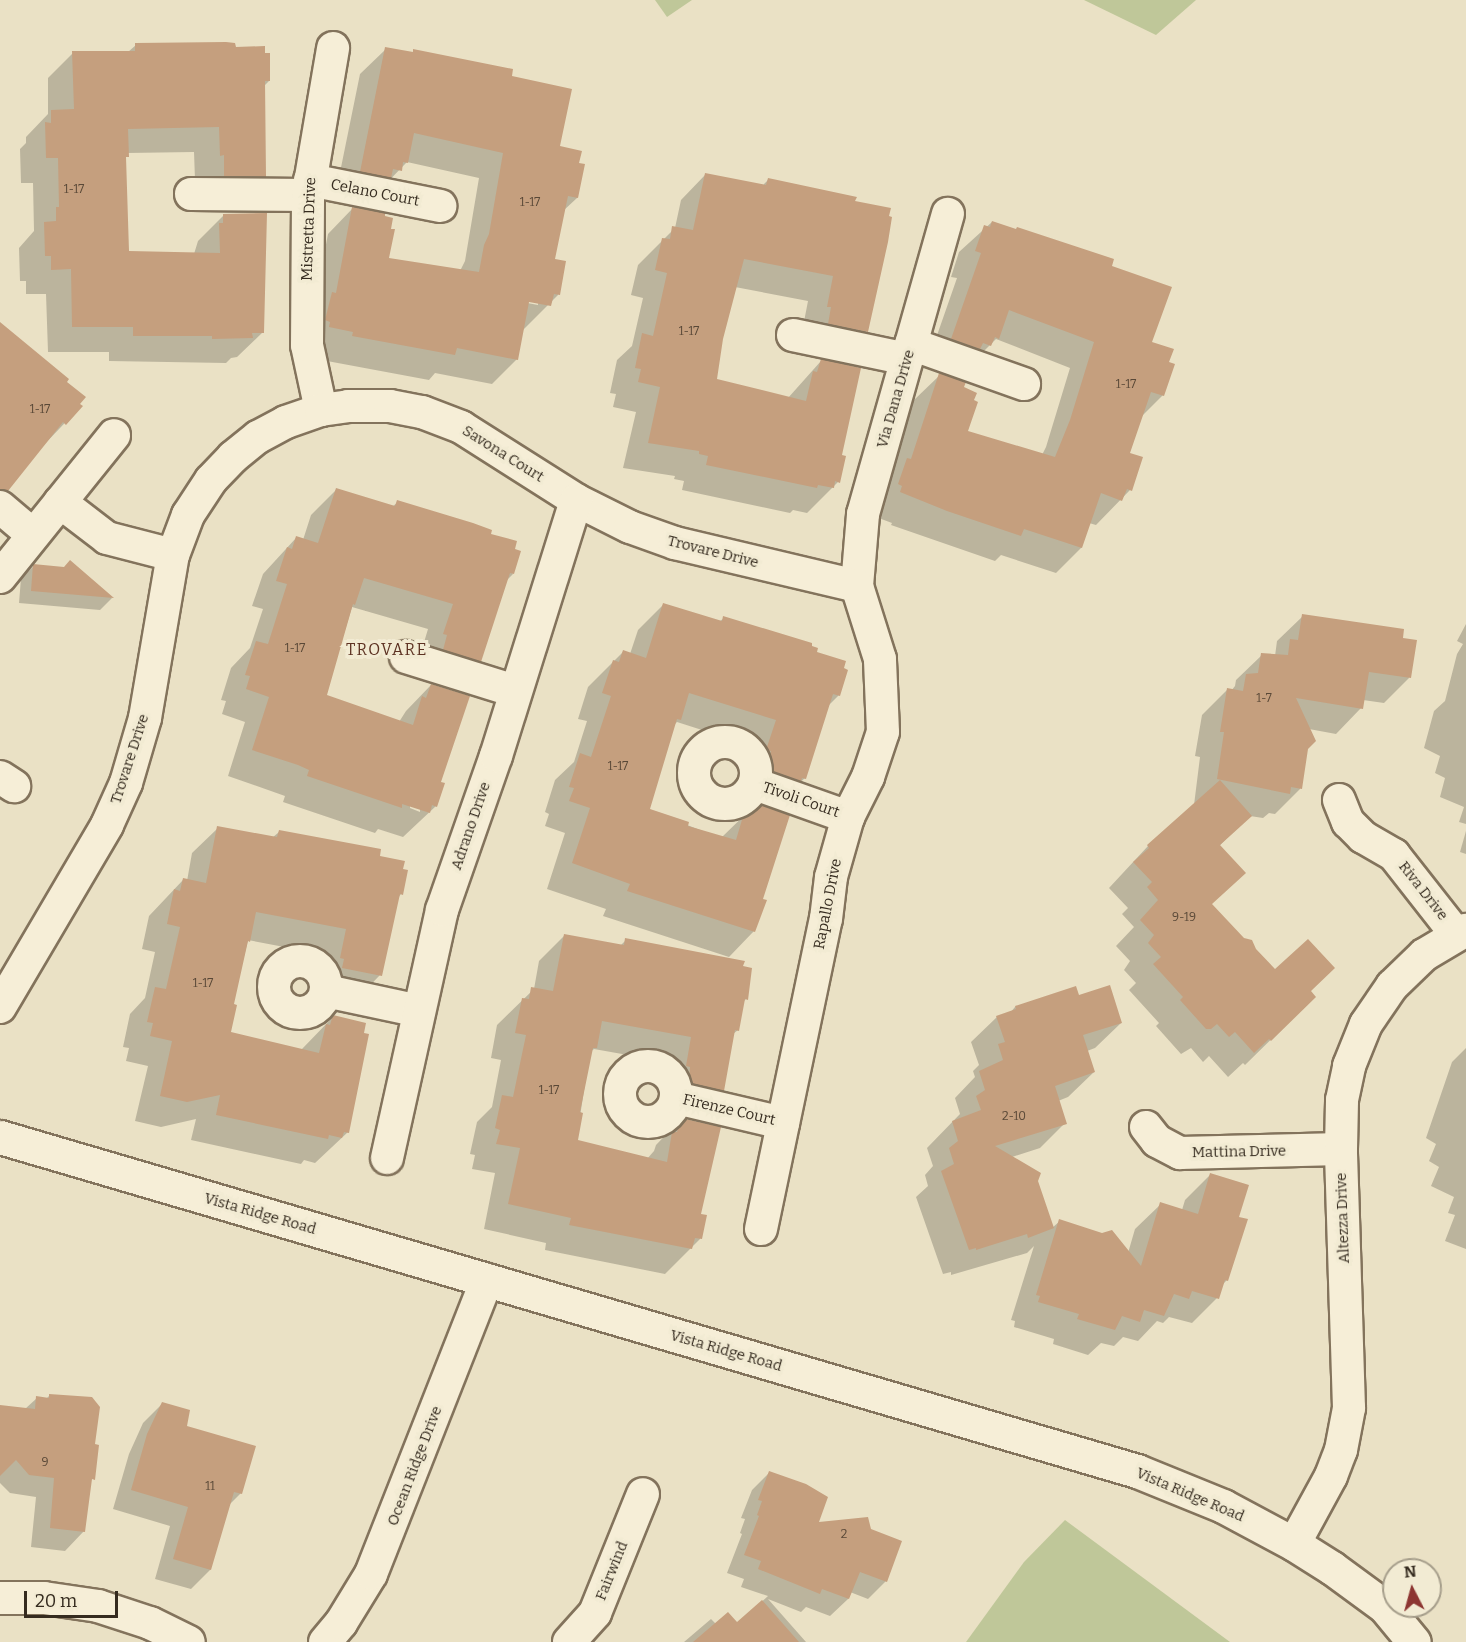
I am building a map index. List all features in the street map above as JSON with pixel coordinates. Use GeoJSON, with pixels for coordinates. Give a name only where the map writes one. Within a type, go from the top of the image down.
{"type":"FeatureCollection","features":[{"type":"Feature","properties":{"kind":"street","name":"Mistretta Drive"},"geometry":{"type":"LineString","coordinates":[[321,410],[307,345],[309,188],[333,48]]}},
{"type":"Feature","properties":{"kind":"street"},"geometry":{"type":"LineString","coordinates":[[191,194],[309,188]]}},
{"type":"Feature","properties":{"kind":"street","name":"Celano Court"},"geometry":{"type":"LineString","coordinates":[[309,188],[440,206]]}},
{"type":"Feature","properties":{"kind":"street","name":"Via Dana Drive"},"geometry":{"type":"LineString","coordinates":[[857,586],[863,514],[948,214]]}},
{"type":"Feature","properties":{"kind":"street"},"geometry":{"type":"LineString","coordinates":[[793,334],[909,352],[1024,384]]}},
{"type":"Feature","properties":{"kind":"street","name":"Savona Court"},"geometry":{"type":"LineString","coordinates":[[173,555],[188,516],[211,480],[233,457],[258,437],[286,422],[321,410],[348,406],[390,405],[422,412],[461,427],[576,500]]}},
{"type":"Feature","properties":{"kind":"street"},"geometry":{"type":"LineString","coordinates":[[0,577],[114,435]]}},
{"type":"Feature","properties":{"kind":"street","name":"Trovare Drive"},"geometry":{"type":"LineString","coordinates":[[576,500],[630,527],[675,543],[857,586]]}},
{"type":"Feature","properties":{"kind":"street","name":"Adrano Drive"},"geometry":{"type":"LineString","coordinates":[[387,1158],[442,910],[576,500]]}},
{"type":"Feature","properties":{"kind":"street"},"geometry":{"type":"LineString","coordinates":[[60,502],[107,538],[173,555]]}},
{"type":"Feature","properties":{"kind":"street"},"geometry":{"type":"LineString","coordinates":[[0,507],[33,536]]}},
{"type":"Feature","properties":{"kind":"street","name":"Trovare Drive"},"geometry":{"type":"LineString","coordinates":[[0,1008],[107,825],[126,783],[145,718],[173,555]]}},
{"type":"Feature","properties":{"kind":"street","name":"Rapallo Drive"},"geometry":{"type":"LineString","coordinates":[[761,1229],[826,920],[831,877],[848,817],[868,777],[883,732],[880,659],[857,586]]}},
{"type":"Feature","properties":{"kind":"street"},"geometry":{"type":"LineString","coordinates":[[406,657],[515,691]]}},
{"type":"Feature","properties":{"kind":"street","name":"Tivoli Court"},"geometry":{"type":"LineString","coordinates":[[755,784],[848,817]]}},
{"type":"Feature","properties":{"kind":"street","name":"Riva Drive"},"geometry":{"type":"LineString","coordinates":[[1339,800],[1348,822],[1363,837],[1394,855],[1461,932]]}},
{"type":"Feature","properties":{"kind":"street","name":"Altezza Drive"},"geometry":{"type":"LineString","coordinates":[[1294,1544],[1331,1476],[1341,1450],[1349,1408],[1341,1149],[1344,1089],[1349,1066],[1366,1024],[1392,986],[1424,955],[1461,932]]}},
{"type":"Feature","properties":{"kind":"street"},"geometry":{"type":"LineString","coordinates":[[326,991],[419,1011]]}},
{"type":"Feature","properties":{"kind":"street","name":"Firenze Court"},"geometry":{"type":"LineString","coordinates":[[676,1098],[783,1123]]}},
{"type":"Feature","properties":{"kind":"street","name":"Mattina Drive"},"geometry":{"type":"LineString","coordinates":[[1146,1128],[1157,1141],[1187,1153],[1341,1149]]}},
{"type":"Feature","properties":{"kind":"street","name":"Vista Ridge Road"},"geometry":{"type":"LineString","coordinates":[[0,1137],[1137,1471],[1223,1506],[1294,1544],[1385,1607],[1414,1642]]}},
{"type":"Feature","properties":{"kind":"street","name":"Ocean Ridge Drive"},"geometry":{"type":"LineString","coordinates":[[325,1642],[340,1623],[364,1584],[382,1548],[487,1280]]}},
{"type":"Feature","properties":{"kind":"street","name":"Fairwind"},"geometry":{"type":"LineString","coordinates":[[569,1642],[595,1613],[643,1494]]}},
{"type":"Feature","properties":{"kind":"street"},"geometry":{"type":"LineString","coordinates":[[0,1598],[44,1598],[98,1606],[150,1623],[189,1642]]}},
{"type":"Feature","properties":{"kind":"green space"},"geometry":{"type":"Polygon","coordinates":[[[655,0],[692,0],[667,17],[655,0]]]}},
{"type":"Feature","properties":{"kind":"green space"},"geometry":{"type":"Polygon","coordinates":[[[1084,0],[1196,0],[1156,35],[1084,0]]]}},
{"type":"Feature","properties":{"kind":"green space"},"geometry":{"type":"Polygon","coordinates":[[[1065,1520],[1230,1642],[966,1642],[1024,1562],[1065,1520]]]}},
{"type":"Feature","properties":{"kind":"building"},"geometry":{"type":"Polygon","coordinates":[[[135,43],[235,43],[236,47],[265,46],[265,53],[270,53],[270,81],[265,81],[266,177],[224,176],[224,155],[220,156],[219,127],[128,129],[129,157],[126,157],[129,251],[220,253],[219,223],[223,223],[223,214],[267,213],[264,333],[252,333],[253,338],[212,339],[212,336],[133,336],[133,327],[72,327],[71,269],[51,270],[51,256],[45,256],[44,222],[56,221],[56,207],[59,207],[58,158],[46,158],[45,122],[51,123],[51,110],[74,109],[72,51],[135,51],[135,43]]]}},
{"type":"Feature","properties":{"kind":"building"},"geometry":{"type":"Polygon","coordinates":[[[385,47],[413,52],[413,49],[513,69],[512,76],[572,89],[560,146],[582,151],[579,163],[585,164],[578,198],[568,196],[555,259],[566,261],[560,295],[554,294],[551,306],[529,302],[518,360],[457,348],[455,355],[352,336],[353,332],[329,327],[330,322],[325,320],[332,292],[336,293],[352,207],[385,213],[385,216],[393,218],[391,229],[395,229],[389,258],[479,272],[484,245],[489,234],[503,153],[414,133],[408,163],[403,162],[402,171],[393,169],[391,178],[360,172],[385,47]]]}},
{"type":"Feature","properties":{"kind":"building"},"geometry":{"type":"Polygon","coordinates":[[[705,173],[766,185],[768,178],[857,197],[855,201],[891,208],[888,242],[868,332],[828,324],[831,307],[827,307],[833,276],[744,259],[723,339],[717,379],[806,401],[813,371],[817,372],[821,359],[861,368],[842,455],[846,456],[840,483],[835,481],[834,488],[818,485],[817,488],[706,465],[708,456],[699,454],[699,451],[648,443],[660,387],[638,382],[641,369],[635,368],[642,333],[653,336],[667,273],[655,270],[662,238],[670,239],[672,226],[693,230],[705,173]]]}},
{"type":"Feature","properties":{"kind":"building"},"geometry":{"type":"Polygon","coordinates":[[[992,221],[1114,259],[1112,266],[1172,287],[1152,342],[1174,349],[1169,362],[1175,364],[1164,396],[1151,392],[1130,453],[1143,457],[1132,491],[1127,489],[1122,501],[1101,493],[1082,548],[1024,529],[1021,536],[900,492],[902,486],[898,484],[907,458],[911,459],[939,373],[966,382],[964,387],[977,393],[974,400],[978,402],[968,431],[1055,457],[1070,420],[1094,342],[1009,310],[999,339],[995,337],[991,346],[983,343],[980,349],[951,339],[981,253],[975,251],[984,225],[990,227],[992,221]]]}},
{"type":"Feature","properties":{"kind":"building"},"geometry":{"type":"Polygon","coordinates":[[[0,322],[69,379],[67,382],[86,397],[80,404],[83,406],[66,425],[63,422],[8,491],[0,489],[0,322]]]}},
{"type":"Feature","properties":{"kind":"building"},"geometry":{"type":"Polygon","coordinates":[[[336,488],[395,506],[397,500],[473,523],[492,530],[491,534],[517,541],[515,549],[521,551],[514,574],[510,573],[481,662],[443,650],[447,635],[443,634],[453,604],[364,578],[355,605],[353,604],[327,695],[413,725],[422,696],[426,698],[431,684],[470,696],[441,782],[445,783],[437,807],[432,805],[430,813],[402,804],[402,808],[307,776],[309,770],[252,750],[269,697],[246,689],[250,676],[245,675],[256,641],[268,644],[287,584],[276,581],[287,547],[292,549],[296,536],[318,543],[336,488]]]}},
{"type":"Feature","properties":{"kind":"building"},"geometry":{"type":"Polygon","coordinates":[[[70,560],[114,598],[31,591],[33,564],[64,567],[70,560]]]}},
{"type":"Feature","properties":{"kind":"building"},"geometry":{"type":"Polygon","coordinates":[[[663,603],[722,621],[723,616],[812,643],[812,646],[818,648],[817,652],[846,661],[844,668],[848,670],[840,696],[833,694],[806,779],[802,778],[801,781],[765,769],[771,751],[766,750],[776,720],[689,693],[681,720],[677,719],[650,809],[689,822],[688,826],[736,840],[744,813],[748,814],[755,803],[790,815],[763,899],[767,900],[755,932],[627,891],[630,884],[572,863],[590,808],[569,801],[574,788],[569,787],[580,753],[591,757],[611,696],[602,693],[613,660],[619,662],[623,650],[646,658],[663,603]]]}},
{"type":"Feature","properties":{"kind":"building"},"geometry":{"type":"Polygon","coordinates":[[[1302,614],[1404,629],[1403,638],[1417,640],[1411,678],[1369,672],[1363,709],[1296,698],[1316,741],[1308,749],[1302,789],[1291,787],[1290,794],[1217,779],[1224,732],[1220,732],[1227,688],[1243,691],[1246,674],[1258,673],[1261,653],[1288,655],[1290,639],[1298,640],[1302,614]]]}},
{"type":"Feature","properties":{"kind":"building"},"geometry":{"type":"Polygon","coordinates":[[[1220,780],[1252,816],[1220,845],[1246,873],[1212,904],[1244,938],[1252,940],[1256,949],[1275,969],[1308,939],[1335,968],[1311,991],[1316,997],[1271,1041],[1269,1039],[1254,1053],[1235,1032],[1229,1037],[1217,1024],[1211,1029],[1206,1029],[1180,1000],[1183,997],[1153,964],[1161,957],[1148,943],[1154,935],[1140,920],[1158,900],[1147,887],[1152,882],[1133,862],[1149,848],[1147,845],[1220,780]]]}},
{"type":"Feature","properties":{"kind":"building"},"geometry":{"type":"Polygon","coordinates":[[[217,826],[277,837],[279,830],[381,849],[380,856],[405,861],[403,869],[408,870],[403,895],[400,894],[382,976],[342,968],[344,959],[340,958],[346,929],[256,912],[250,942],[248,941],[234,1004],[237,1005],[231,1032],[319,1053],[326,1024],[330,1025],[333,1015],[366,1023],[364,1033],[369,1034],[349,1133],[344,1132],[342,1138],[329,1135],[328,1139],[216,1115],[220,1095],[187,1102],[160,1096],[172,1041],[150,1036],[153,1023],[147,1022],[155,987],[166,989],[180,927],[167,924],[174,889],[180,891],[183,878],[206,883],[217,826]]]}},
{"type":"Feature","properties":{"kind":"building"},"geometry":{"type":"Polygon","coordinates":[[[564,934],[624,945],[625,938],[745,961],[743,966],[752,968],[748,1000],[745,999],[739,1031],[735,1030],[724,1091],[689,1083],[690,1067],[686,1066],[691,1037],[602,1021],[597,1048],[593,1048],[580,1112],[583,1113],[578,1140],[667,1162],[672,1132],[677,1132],[681,1118],[721,1127],[701,1214],[707,1215],[702,1239],[695,1238],[692,1249],[569,1225],[571,1218],[508,1204],[520,1148],[496,1144],[500,1130],[495,1128],[502,1095],[513,1097],[526,1035],[515,1033],[522,998],[529,999],[531,987],[553,991],[564,934]]]}},
{"type":"Feature","properties":{"kind":"building"},"geometry":{"type":"Polygon","coordinates":[[[1110,985],[1122,1023],[1083,1035],[1095,1072],[1055,1086],[1067,1124],[995,1146],[1041,1173],[1038,1181],[1054,1228],[1028,1238],[1027,1234],[976,1250],[976,1248],[969,1250],[941,1171],[954,1164],[949,1148],[958,1141],[952,1121],[981,1110],[976,1096],[985,1090],[979,1071],[1003,1060],[998,1044],[1005,1042],[996,1016],[1016,1009],[1015,1006],[1076,986],[1079,995],[1110,985]]]}},
{"type":"Feature","properties":{"kind":"building"},"geometry":{"type":"Polygon","coordinates":[[[1210,1173],[1249,1185],[1239,1217],[1248,1219],[1228,1281],[1225,1280],[1219,1299],[1192,1291],[1189,1299],[1174,1294],[1164,1316],[1144,1310],[1140,1322],[1122,1316],[1115,1330],[1077,1319],[1079,1314],[1038,1302],[1040,1296],[1036,1295],[1059,1219],[1102,1233],[1112,1230],[1141,1266],[1160,1202],[1198,1214],[1210,1173]]]}},
{"type":"Feature","properties":{"kind":"building"},"geometry":{"type":"Polygon","coordinates":[[[49,1394],[92,1397],[100,1407],[95,1444],[99,1445],[95,1480],[92,1479],[85,1532],[50,1528],[54,1478],[29,1475],[16,1460],[0,1476],[0,1405],[35,1409],[36,1396],[49,1398],[49,1394]]]}},
{"type":"Feature","properties":{"kind":"building"},"geometry":{"type":"Polygon","coordinates":[[[162,1402],[190,1410],[187,1426],[256,1446],[242,1494],[234,1492],[211,1570],[173,1559],[188,1507],[131,1490],[147,1434],[162,1402]]]}},
{"type":"Feature","properties":{"kind":"building"},"geometry":{"type":"Polygon","coordinates":[[[769,1471],[806,1484],[828,1497],[819,1522],[868,1517],[871,1529],[902,1541],[887,1582],[860,1572],[849,1599],[822,1589],[820,1594],[758,1569],[761,1561],[744,1555],[759,1516],[757,1515],[762,1501],[758,1500],[769,1471]]]}},
{"type":"Feature","properties":{"kind":"building"},"geometry":{"type":"Polygon","coordinates":[[[762,1600],[799,1642],[693,1642],[728,1612],[737,1622],[762,1600]]]}},
{"type":"Feature","properties":{"kind":"district","name":"TROVARE"},"geometry":{"type":"Point","coordinates":[387,650]}}]}
